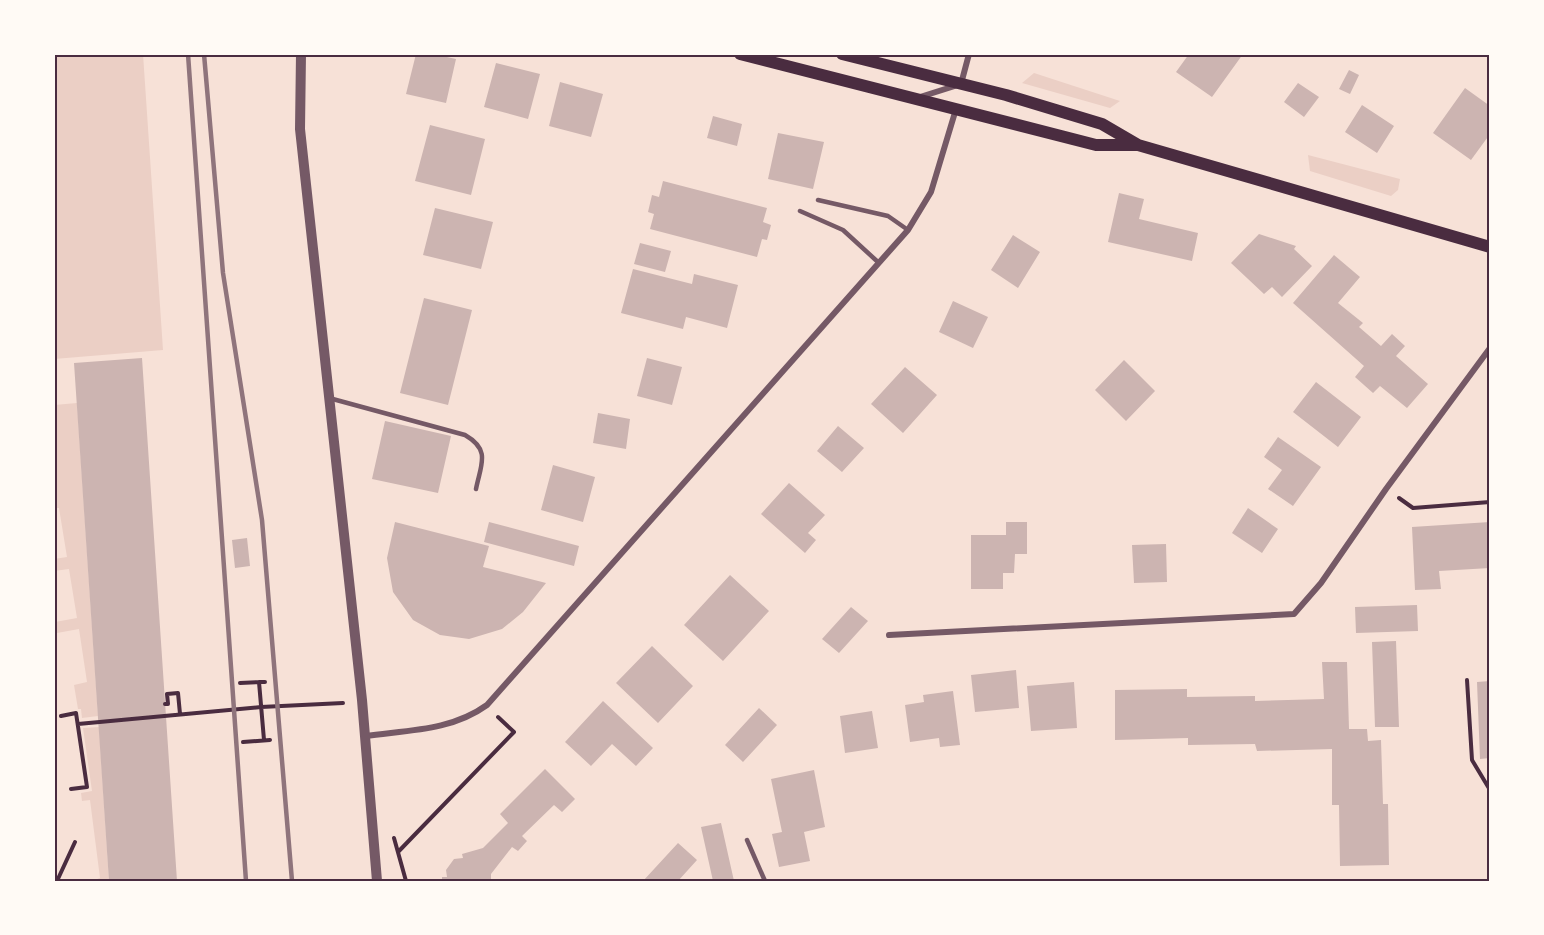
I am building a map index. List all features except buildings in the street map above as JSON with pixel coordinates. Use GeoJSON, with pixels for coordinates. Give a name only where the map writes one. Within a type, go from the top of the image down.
{"type":"FeatureCollection","features":[{"type":"Feature","properties":{"kind":"main road"},"geometry":{"type":"LineString","coordinates":[[740,54],[1096,145],[1138,145]]}},
{"type":"Feature","properties":{"kind":"main road"},"geometry":{"type":"LineString","coordinates":[[842,54],[961,84],[1102,124],[1138,145],[1490,247]]}},
{"type":"Feature","properties":{"kind":"street"},"geometry":{"type":"LineString","coordinates":[[301,54],[300,129],[365,736],[377,881]]}},
{"type":"Feature","properties":{"kind":"street"},"geometry":{"type":"LineString","coordinates":[[913,99],[961,84],[969,54]]}},
{"type":"Feature","properties":{"kind":"street"},"geometry":{"type":"LineString","coordinates":[[365,736],[441,727],[462,720],[487,705],[908,230],[931,192],[956,109]]}},
{"type":"Feature","properties":{"kind":"street"},"geometry":{"type":"LineString","coordinates":[[889,635],[1294,614],[1321,583],[1386,489],[1490,348]]}},
{"type":"Feature","properties":{"kind":"lane"},"geometry":{"type":"LineString","coordinates":[[818,200],[888,216],[908,230]]}},
{"type":"Feature","properties":{"kind":"lane"},"geometry":{"type":"LineString","coordinates":[[800,211],[843,230],[879,263]]}},
{"type":"Feature","properties":{"kind":"lane"},"geometry":{"type":"LineString","coordinates":[[329,398],[465,435],[478,442],[483,453],[476,489]]}},
{"type":"Feature","properties":{"kind":"lane"},"geometry":{"type":"LineString","coordinates":[[747,840],[765,881]]}},
{"type":"Feature","properties":{"kind":"path"},"geometry":{"type":"LineString","coordinates":[[1386,489],[1413,508],[1490,502]]}},
{"type":"Feature","properties":{"kind":"path"},"geometry":{"type":"LineString","coordinates":[[1467,680],[1472,760],[1490,790]]}},
{"type":"Feature","properties":{"kind":"path"},"geometry":{"type":"LineString","coordinates":[[240,683],[262,682],[260,688],[264,740]]}},
{"type":"Feature","properties":{"kind":"path"},"geometry":{"type":"LineString","coordinates":[[165,704],[168,704],[167,694],[178,693],[180,714]]}},
{"type":"Feature","properties":{"kind":"path"},"geometry":{"type":"LineString","coordinates":[[78,724],[261,707],[324,704]]}},
{"type":"Feature","properties":{"kind":"path"},"geometry":{"type":"LineString","coordinates":[[398,852],[513,732],[487,705]]}},
{"type":"Feature","properties":{"kind":"path"},"geometry":{"type":"LineString","coordinates":[[62,716],[76,713],[87,787],[71,789]]}},
{"type":"Feature","properties":{"kind":"path"},"geometry":{"type":"LineString","coordinates":[[243,742],[270,740]]}},
{"type":"Feature","properties":{"kind":"path"},"geometry":{"type":"LineString","coordinates":[[57,881],[75,842]]}},
{"type":"Feature","properties":{"kind":"shaded area"},"geometry":{"type":"Polygon","coordinates":[[[54,54],[143,54],[163,350],[54,359],[54,54]]]}},
{"type":"Feature","properties":{"kind":"shaded area"},"geometry":{"type":"Polygon","coordinates":[[[1034,73],[1120,101],[1110,108],[1022,83],[1034,73]]]}},
{"type":"Feature","properties":{"kind":"shaded area"},"geometry":{"type":"Polygon","coordinates":[[[1308,155],[1400,179],[1398,190],[1391,196],[1310,171],[1308,155]]]}},
{"type":"Feature","properties":{"kind":"shaded area"},"geometry":{"type":"Polygon","coordinates":[[[77,403],[98,716],[82,718],[74,685],[87,682],[79,629],[57,633],[55,622],[77,618],[69,569],[54,571],[54,559],[67,557],[59,508],[54,508],[54,496],[56,495],[54,405],[77,403]]]}},
{"type":"Feature","properties":{"kind":"shaded area"},"geometry":{"type":"Polygon","coordinates":[[[99,727],[109,881],[92,881],[100,878],[90,800],[82,801],[81,793],[92,791],[83,728],[99,727]]]}},
{"type":"Feature","properties":{"kind":"railway"},"geometry":{"type":"LineString","coordinates":[[188,54],[246,881]]}},
{"type":"Feature","properties":{"kind":"railway"},"geometry":{"type":"LineString","coordinates":[[204,54],[223,273],[262,520],[292,881]]}}]}
